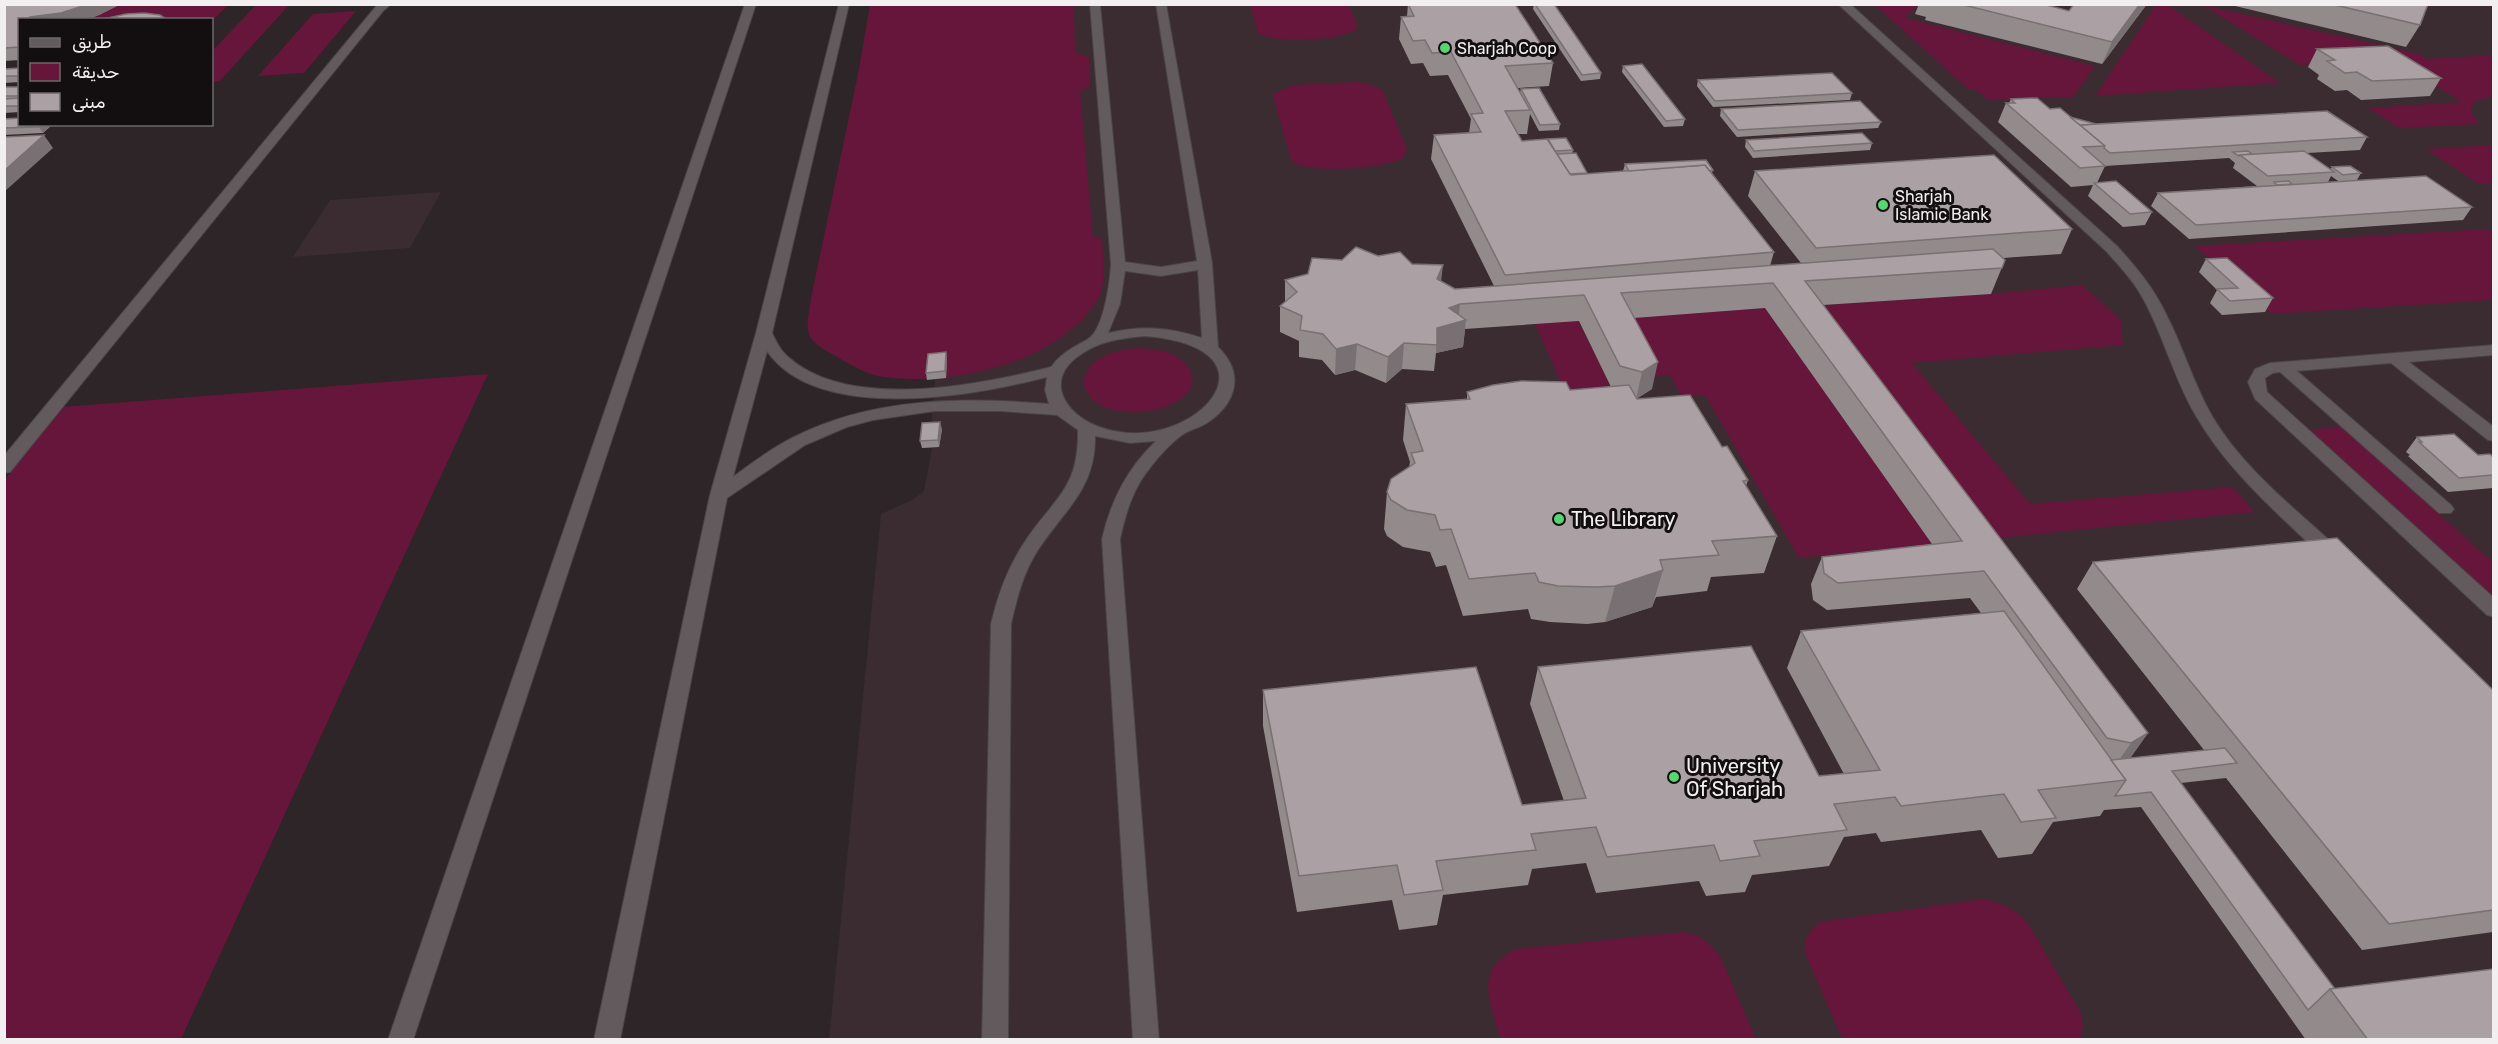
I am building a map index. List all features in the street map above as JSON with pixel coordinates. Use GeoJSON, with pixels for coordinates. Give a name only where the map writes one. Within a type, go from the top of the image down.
{"type":"FeatureCollection","features":[{"type":"Feature","properties":{"kind":"street"},"geometry":{"type":"LineString","coordinates":[[400,1040],[751,4]]}},
{"type":"Feature","properties":{"kind":"street"},"geometry":{"type":"LineString","coordinates":[[1095,4],[1118,264],[1112,314],[1096,340]]}},
{"type":"Feature","properties":{"kind":"street"},"geometry":{"type":"LineString","coordinates":[[1161,4],[1205,263],[1210,349]]}},
{"type":"Feature","properties":{"kind":"street"},"geometry":{"type":"LineString","coordinates":[[1843,4],[2112,249],[2151,298],[2192,394],[2220,441],[2244,469],[2343,564]]}},
{"type":"Feature","properties":{"kind":"street"},"geometry":{"type":"LineString","coordinates":[[4,468],[381,6]]}},
{"type":"Feature","properties":{"kind":"street"},"geometry":{"type":"LineString","coordinates":[[608,1040],[719,495],[764,333],[840,7]]}},
{"type":"Feature","properties":{"kind":"street"},"geometry":{"type":"LineString","coordinates":[[1118,264],[1130,269],[1159,272],[1191,268],[1205,263]]}},
{"type":"Feature","properties":{"kind":"street"},"geometry":{"type":"LineString","coordinates":[[1153,332],[1192,339],[1210,349],[1222,362],[1227,377],[1226,392],[1216,407],[1200,420],[1178,430],[1147,437],[1115,436],[1086,428],[1061,410],[1054,397],[1053,383],[1057,370],[1072,352],[1096,340],[1120,333],[1153,332]]}},
{"type":"Feature","properties":{"kind":"street"},"geometry":{"type":"LineString","coordinates":[[764,333],[782,359],[799,372],[821,382],[851,390],[885,394],[968,388],[999,384],[1057,370]]}},
{"type":"Feature","properties":{"kind":"street"},"geometry":{"type":"LineString","coordinates":[[2493,350],[2284,367],[2260,372],[2255,378],[2255,386],[2261,395],[2493,610]]}},
{"type":"Feature","properties":{"kind":"street"},"geometry":{"type":"LineString","coordinates":[[2395,358],[2493,436]]}},
{"type":"Feature","properties":{"kind":"street"},"geometry":{"type":"LineString","coordinates":[[2284,367],[2445,510]]}},
{"type":"Feature","properties":{"kind":"street"},"geometry":{"type":"LineString","coordinates":[[966,405],[968,388]]}},
{"type":"Feature","properties":{"kind":"street"},"geometry":{"type":"LineString","coordinates":[[847,421],[851,390]]}},
{"type":"Feature","properties":{"kind":"street"},"geometry":{"type":"LineString","coordinates":[[719,495],[785,448],[847,421],[902,410],[966,405],[1061,410]]}},
{"type":"Feature","properties":{"kind":"street"},"geometry":{"type":"LineString","coordinates":[[995,1040],[1001,624],[1008,593],[1020,564],[1038,536],[1076,490],[1085,468],[1088,447],[1086,428]]}},
{"type":"Feature","properties":{"kind":"street"},"geometry":{"type":"LineString","coordinates":[[1146,1040],[1111,539],[1118,506],[1132,478],[1152,453],[1178,430]]}},
{"type":"Feature","properties":{"kind":"shaded area","name":"University Of Sharjah"},"geometry":{"type":"Polygon","coordinates":[[[933,5],[2493,5],[2493,1039],[829,1040],[881,514],[912,500],[924,491],[932,448],[922,448],[924,430],[931,429],[935,380],[933,5]]]}},
{"type":"Feature","properties":{"kind":"shaded area"},"geometry":{"type":"Polygon","coordinates":[[[441,192],[410,248],[293,257],[330,200],[441,192]]]}},
{"type":"Feature","properties":{"kind":"green space"},"geometry":{"type":"Polygon","coordinates":[[[119,5],[228,5],[213,20],[213,18],[91,18],[119,5]]]}},
{"type":"Feature","properties":{"kind":"green space"},"geometry":{"type":"Polygon","coordinates":[[[256,5],[289,5],[220,81],[213,82],[213,50],[256,5]]]}},
{"type":"Feature","properties":{"kind":"green space"},"geometry":{"type":"Polygon","coordinates":[[[870,5],[1074,5],[1075,52],[1089,57],[1090,86],[1080,92],[1093,237],[1102,238],[1103,285],[1099,297],[1081,320],[1058,339],[1031,355],[969,374],[906,379],[878,376],[862,371],[819,346],[809,334],[811,298],[858,74],[870,5]]]}},
{"type":"Feature","properties":{"kind":"green space"},"geometry":{"type":"Polygon","coordinates":[[[1250,5],[1349,5],[1358,28],[1339,36],[1325,38],[1278,39],[1258,33],[1250,5]]]}},
{"type":"Feature","properties":{"kind":"green space"},"geometry":{"type":"Polygon","coordinates":[[[1875,5],[1918,5],[1905,18],[2095,66],[2073,97],[1988,100],[1976,90],[1969,90],[1875,5]]]}},
{"type":"Feature","properties":{"kind":"green space"},"geometry":{"type":"Polygon","coordinates":[[[2156,5],[2168,5],[2280,83],[2095,96],[2156,5]]]}},
{"type":"Feature","properties":{"kind":"green space"},"geometry":{"type":"Polygon","coordinates":[[[2202,5],[2420,54],[2427,59],[2493,55],[2493,96],[2476,101],[2471,106],[2472,113],[2479,124],[2399,128],[2368,108],[2462,102],[2394,61],[2300,65],[2202,5]]]}},
{"type":"Feature","properties":{"kind":"green space"},"geometry":{"type":"Polygon","coordinates":[[[356,11],[304,73],[258,76],[313,14],[356,11]]]}},
{"type":"Feature","properties":{"kind":"green space"},"geometry":{"type":"Polygon","coordinates":[[[1357,82],[1372,85],[1383,91],[1407,149],[1403,158],[1381,165],[1332,169],[1294,163],[1291,160],[1273,96],[1275,93],[1293,85],[1357,82]]]}},
{"type":"Feature","properties":{"kind":"green space"},"geometry":{"type":"Polygon","coordinates":[[[2493,145],[2493,183],[2479,184],[2426,149],[2493,145]]]}},
{"type":"Feature","properties":{"kind":"green space"},"geometry":{"type":"Polygon","coordinates":[[[2487,229],[2493,233],[2493,300],[2271,314],[2195,246],[2487,229]]]}},
{"type":"Feature","properties":{"kind":"green space"},"geometry":{"type":"Polygon","coordinates":[[[2082,285],[2121,320],[2123,345],[1912,363],[2030,504],[2232,487],[2255,512],[1968,541],[1797,307],[1991,294],[2082,285]]]}},
{"type":"Feature","properties":{"kind":"green space"},"geometry":{"type":"Polygon","coordinates":[[[1765,308],[1932,544],[1799,558],[1705,395],[1682,397],[1670,375],[1646,377],[1615,319],[1765,308]]]}},
{"type":"Feature","properties":{"kind":"green space"},"geometry":{"type":"Polygon","coordinates":[[[1579,321],[1610,386],[1564,389],[1535,324],[1579,321]]]}},
{"type":"Feature","properties":{"kind":"green space"},"geometry":{"type":"Polygon","coordinates":[[[1137,348],[1167,352],[1186,364],[1190,370],[1192,384],[1185,395],[1172,404],[1155,410],[1117,411],[1100,405],[1086,390],[1084,382],[1086,373],[1102,357],[1137,348]]]}},
{"type":"Feature","properties":{"kind":"green space"},"geometry":{"type":"Polygon","coordinates":[[[488,374],[181,1039],[5,1039],[4,481],[62,407],[488,374]]]}},
{"type":"Feature","properties":{"kind":"green space"},"geometry":{"type":"Polygon","coordinates":[[[2340,426],[2493,562],[2493,596],[2310,430],[2340,426]]]}},
{"type":"Feature","properties":{"kind":"green space"},"geometry":{"type":"Polygon","coordinates":[[[1984,899],[2009,908],[2029,925],[2081,1013],[2083,1026],[2080,1039],[1846,1040],[1840,1034],[1805,953],[1807,936],[1819,922],[1984,899]]]}},
{"type":"Feature","properties":{"kind":"green space"},"geometry":{"type":"Polygon","coordinates":[[[1684,932],[1706,941],[1721,958],[1756,1039],[1500,1039],[1490,1000],[1489,977],[1502,958],[1516,949],[1684,932]]]}},
{"type":"Feature","properties":{"kind":"building"},"geometry":{"type":"Polygon","coordinates":[[[4,4],[89,4],[61,13],[18,18],[18,47],[4,48],[4,4]]]}},
{"type":"Feature","properties":{"kind":"building"},"geometry":{"type":"Polygon","coordinates":[[[1408,4],[1515,4],[1553,63],[1505,66],[1530,110],[1505,111],[1522,141],[1547,139],[1571,175],[1705,165],[1774,252],[1505,275],[1434,135],[1481,132],[1471,114],[1483,113],[1451,52],[1432,53],[1425,40],[1413,41],[1401,17],[1414,16],[1408,4]]]}},
{"type":"Feature","properties":{"kind":"building"},"geometry":{"type":"Polygon","coordinates":[[[1535,4],[1554,4],[1601,73],[1582,75],[1535,4]]]}},
{"type":"Feature","properties":{"kind":"building"},"geometry":{"type":"Polygon","coordinates":[[[1960,4],[2043,4],[2069,11],[2074,4],[2140,4],[2112,42],[1960,4]]]}},
{"type":"Feature","properties":{"kind":"building"},"geometry":{"type":"Polygon","coordinates":[[[2331,4],[2428,4],[2420,25],[2331,4]]]}},
{"type":"Feature","properties":{"kind":"building"},"geometry":{"type":"Polygon","coordinates":[[[144,13],[165,18],[108,18],[144,13]]]}},
{"type":"Feature","properties":{"kind":"building"},"geometry":{"type":"Polygon","coordinates":[[[2388,46],[2441,78],[2372,81],[2357,72],[2345,73],[2327,61],[2335,60],[2317,49],[2388,46]]]}},
{"type":"Feature","properties":{"kind":"building"},"geometry":{"type":"Polygon","coordinates":[[[1642,64],[1685,119],[1666,121],[1623,66],[1642,64]]]}},
{"type":"Feature","properties":{"kind":"building"},"geometry":{"type":"Polygon","coordinates":[[[18,68],[18,76],[4,76],[4,69],[18,68]]]}},
{"type":"Feature","properties":{"kind":"building"},"geometry":{"type":"Polygon","coordinates":[[[1832,73],[1852,93],[1715,101],[1698,80],[1832,73]]]}},
{"type":"Feature","properties":{"kind":"building"},"geometry":{"type":"Polygon","coordinates":[[[5,87],[18,87],[18,96],[4,96],[5,87]]]}},
{"type":"Feature","properties":{"kind":"building"},"geometry":{"type":"Polygon","coordinates":[[[1539,88],[1560,124],[1540,125],[1521,89],[1539,88]]]}},
{"type":"Feature","properties":{"kind":"building"},"geometry":{"type":"Polygon","coordinates":[[[18,98],[18,106],[4,106],[4,99],[18,98]]]}},
{"type":"Feature","properties":{"kind":"building"},"geometry":{"type":"Polygon","coordinates":[[[2037,98],[2050,109],[2060,108],[2105,146],[2083,147],[2105,166],[2080,168],[2006,103],[2015,103],[2011,99],[2037,98]]]}},
{"type":"Feature","properties":{"kind":"building"},"geometry":{"type":"Polygon","coordinates":[[[1860,101],[1881,122],[1738,130],[1721,109],[1860,101]]]}},
{"type":"Feature","properties":{"kind":"building"},"geometry":{"type":"Polygon","coordinates":[[[2327,111],[2367,137],[2110,153],[2080,125],[2327,111]]]}},
{"type":"Feature","properties":{"kind":"building"},"geometry":{"type":"Polygon","coordinates":[[[2070,117],[2096,124],[2080,125],[2070,117]]]}},
{"type":"Feature","properties":{"kind":"building"},"geometry":{"type":"Polygon","coordinates":[[[18,118],[18,126],[40,126],[4,128],[4,119],[18,118]]]}},
{"type":"Feature","properties":{"kind":"building"},"geometry":{"type":"Polygon","coordinates":[[[1862,133],[1872,143],[1754,151],[1746,140],[1862,133]]]}},
{"type":"Feature","properties":{"kind":"building"},"geometry":{"type":"Polygon","coordinates":[[[44,135],[4,171],[4,137],[44,135]]]}},
{"type":"Feature","properties":{"kind":"building"},"geometry":{"type":"Polygon","coordinates":[[[1566,138],[1573,150],[1555,151],[1548,139],[1566,138]]]}},
{"type":"Feature","properties":{"kind":"building"},"geometry":{"type":"Polygon","coordinates":[[[2248,151],[2252,154],[2239,156],[2233,152],[2248,151]]]}},
{"type":"Feature","properties":{"kind":"building"},"geometry":{"type":"Polygon","coordinates":[[[2304,151],[2334,172],[2268,176],[2240,155],[2304,151]]]}},
{"type":"Feature","properties":{"kind":"building"},"geometry":{"type":"Polygon","coordinates":[[[1576,153],[1587,173],[1570,174],[1557,154],[1576,153]]]}},
{"type":"Feature","properties":{"kind":"building"},"geometry":{"type":"Polygon","coordinates":[[[1994,155],[2072,229],[1816,248],[1755,171],[1994,155]]]}},
{"type":"Feature","properties":{"kind":"building"},"geometry":{"type":"Polygon","coordinates":[[[1706,160],[1713,170],[1710,171],[1705,165],[1629,171],[1625,164],[1706,160]]]}},
{"type":"Feature","properties":{"kind":"building"},"geometry":{"type":"Polygon","coordinates":[[[2350,166],[2361,173],[2343,175],[2332,167],[2350,166]]]}},
{"type":"Feature","properties":{"kind":"building"},"geometry":{"type":"Polygon","coordinates":[[[2426,176],[2472,207],[2196,225],[2158,193],[2426,176]]]}},
{"type":"Feature","properties":{"kind":"building"},"geometry":{"type":"Polygon","coordinates":[[[2116,181],[2152,212],[2130,214],[2094,183],[2116,181]]]}},
{"type":"Feature","properties":{"kind":"building"},"geometry":{"type":"Polygon","coordinates":[[[2289,181],[2292,184],[2277,185],[2274,182],[2289,181]]]}},
{"type":"Feature","properties":{"kind":"building"},"geometry":{"type":"Polygon","coordinates":[[[1356,247],[1378,256],[1400,252],[1412,264],[1443,265],[1437,279],[1455,289],[1993,249],[2005,260],[2002,268],[1805,281],[2148,733],[2131,743],[2107,738],[1984,571],[1838,583],[1824,573],[1822,557],[1962,541],[1773,283],[1621,293],[1658,362],[1642,372],[1620,366],[1584,295],[1460,304],[1449,308],[1466,320],[1437,328],[1437,345],[1404,343],[1388,357],[1357,344],[1336,349],[1323,334],[1300,330],[1302,316],[1280,306],[1297,292],[1285,280],[1308,274],[1312,258],[1342,260],[1356,247]]]}},
{"type":"Feature","properties":{"kind":"building"},"geometry":{"type":"Polygon","coordinates":[[[2227,258],[2273,298],[2230,301],[2217,289],[2238,288],[2206,259],[2227,258]]]}},
{"type":"Feature","properties":{"kind":"building"},"geometry":{"type":"Polygon","coordinates":[[[946,352],[945,371],[926,373],[928,354],[946,352]]]}},
{"type":"Feature","properties":{"kind":"building","name":"The Library"},"geometry":{"type":"Polygon","coordinates":[[[1521,381],[1566,382],[1570,390],[1629,385],[1637,399],[1690,395],[1722,447],[1727,446],[1748,480],[1743,481],[1777,536],[1712,541],[1719,555],[1660,560],[1663,570],[1615,586],[1558,586],[1539,582],[1535,573],[1469,579],[1451,529],[1440,530],[1435,515],[1407,510],[1391,500],[1387,492],[1391,479],[1415,463],[1411,453],[1423,451],[1406,404],[1470,399],[1467,392],[1521,381]]]}},
{"type":"Feature","properties":{"kind":"building"},"geometry":{"type":"Polygon","coordinates":[[[940,422],[938,440],[920,441],[922,423],[940,422]]]}},
{"type":"Feature","properties":{"kind":"building"},"geometry":{"type":"Polygon","coordinates":[[[2454,434],[2478,455],[2490,454],[2493,457],[2493,475],[2459,478],[2419,442],[2422,442],[2417,437],[2454,434]]]}},
{"type":"Feature","properties":{"kind":"building"},"geometry":{"type":"Polygon","coordinates":[[[2337,538],[2493,690],[2493,910],[2389,924],[2093,562],[2337,538]]]}},
{"type":"Feature","properties":{"kind":"building"},"geometry":{"type":"Polygon","coordinates":[[[2004,611],[2126,780],[2038,790],[2056,818],[2021,822],[2004,794],[1901,806],[1895,797],[1834,804],[1847,830],[1754,841],[1760,856],[1720,861],[1714,845],[1607,857],[1596,827],[1531,834],[1536,850],[1436,861],[1443,890],[1404,895],[1397,865],[1299,876],[1263,690],[1476,667],[1522,805],[1586,798],[1538,667],[1751,646],[1819,776],[1880,770],[1801,631],[2004,611]]]}},
{"type":"Feature","properties":{"kind":"building"},"geometry":{"type":"Polygon","coordinates":[[[2225,748],[2237,763],[2172,771],[2335,989],[2330,989],[2308,1010],[2151,792],[2115,796],[2126,780],[2111,760],[2225,748]]]}},
{"type":"Feature","properties":{"kind":"building"},"geometry":{"type":"Polygon","coordinates":[[[2493,969],[2493,1040],[2368,1040],[2330,989],[2493,969]]]}},
{"type":"Feature","properties":{"kind":"place","name":"Sharjah Coop"},"geometry":{"type":"Point","coordinates":[1445,48]}},
{"type":"Feature","properties":{"kind":"place","name":"Sharjah Islamic Bank"},"geometry":{"type":"Point","coordinates":[1883,205]}},
{"type":"Feature","properties":{"kind":"place","name":"The Library"},"geometry":{"type":"Point","coordinates":[1559,519]}},
{"type":"Feature","properties":{"kind":"place","name":"University Of Sharjah"},"geometry":{"type":"Point","coordinates":[1674,777]}}]}
